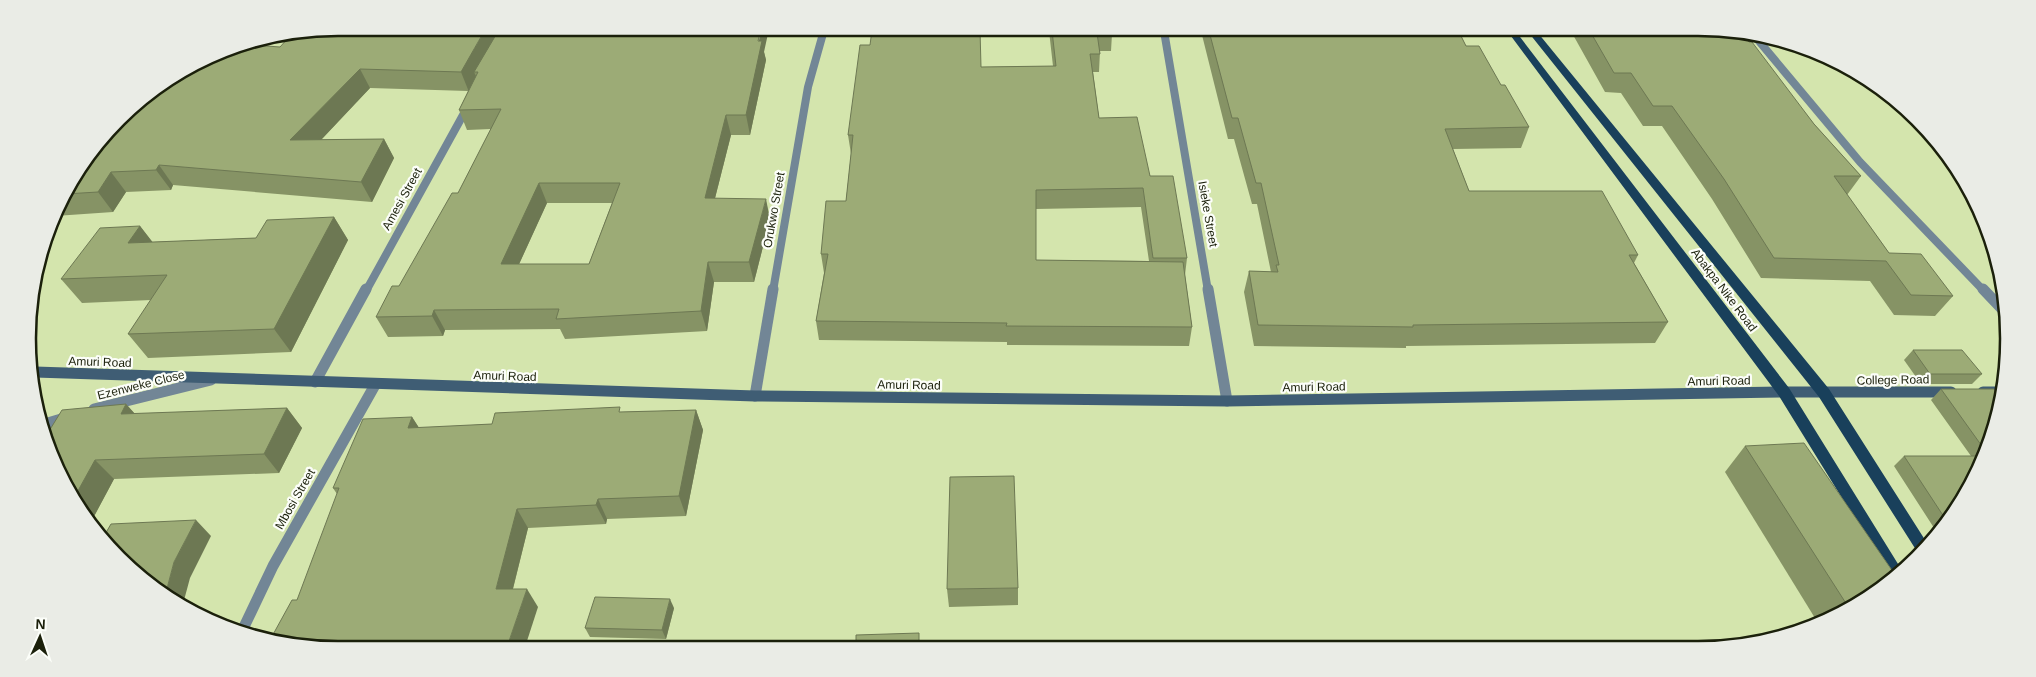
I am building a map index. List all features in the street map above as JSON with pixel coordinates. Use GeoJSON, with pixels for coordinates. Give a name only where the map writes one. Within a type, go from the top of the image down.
{"type":"FeatureCollection","features":[{"type":"Feature","properties":{"kind":"main road","name":"Abakpa Nike Road"},"geometry":{"type":"LineString","coordinates":[[1515,36],[1784,392],[1894,568]]}},
{"type":"Feature","properties":{"kind":"main road","name":"Abakpa Nike Road"},"geometry":{"type":"LineString","coordinates":[[1535,36],[1824,393],[1919,544]]}},
{"type":"Feature","properties":{"kind":"main road","name":"Amuri Road"},"geometry":{"type":"LineString","coordinates":[[38,372],[375,385],[755,396],[1227,401],[1784,392]]}},
{"type":"Feature","properties":{"kind":"main road","name":"College Road"},"geometry":{"type":"LineString","coordinates":[[1784,392],[1995,392]]}},
{"type":"Feature","properties":{"kind":"street","name":"Orukwo Street"},"geometry":{"type":"LineString","coordinates":[[755,396],[808,87],[822,36]]}},
{"type":"Feature","properties":{"kind":"street","name":"Isieke Street"},"geometry":{"type":"LineString","coordinates":[[1165,36],[1227,401]]}},
{"type":"Feature","properties":{"kind":"street"},"geometry":{"type":"LineString","coordinates":[[1761,43],[1860,162],[1998,305]]}},
{"type":"Feature","properties":{"kind":"street","name":"Amesi Street"},"geometry":{"type":"LineString","coordinates":[[314,382],[473,96]]}},
{"type":"Feature","properties":{"kind":"street","name":"Ezenweke Close"},"geometry":{"type":"LineString","coordinates":[[49,423],[220,378]]}},
{"type":"Feature","properties":{"kind":"street","name":"Mbosi Street"},"geometry":{"type":"LineString","coordinates":[[244,626],[273,566],[375,385]]}},
{"type":"Feature","properties":{"kind":"building"},"geometry":{"type":"Polygon","coordinates":[[[481,36],[461,72],[360,69],[290,140],[384,139],[361,182],[159,165],[156,170],[111,172],[98,192],[73,193],[87,171],[111,139],[139,111],[171,87],[205,67],[241,52],[265,46],[280,47],[285,41],[319,37],[481,36]]]}},
{"type":"Feature","properties":{"kind":"building"},"geometry":{"type":"Polygon","coordinates":[[[495,36],[759,36],[758,41],[762,41],[746,115],[726,115],[705,198],[766,199],[749,262],[708,262],[701,311],[556,319],[559,309],[434,310],[432,316],[376,317],[392,286],[399,286],[452,193],[458,193],[501,109],[459,110],[478,72],[474,72],[495,36]],[[539,183],[501,264],[589,264],[620,183],[539,183]]]}},
{"type":"Feature","properties":{"kind":"building"},"geometry":{"type":"Polygon","coordinates":[[[871,36],[980,36],[981,67],[1056,66],[1053,36],[1097,36],[1100,54],[1090,54],[1099,118],[1137,117],[1150,176],[1173,176],[1187,258],[1153,258],[1143,188],[1036,190],[1036,260],[1183,262],[1192,327],[1006,326],[1007,323],[816,321],[828,254],[821,254],[826,201],[846,201],[853,135],[848,135],[860,45],[870,45],[871,36]]]}},
{"type":"Feature","properties":{"kind":"building"},"geometry":{"type":"Polygon","coordinates":[[[1210,36],[1461,36],[1466,46],[1479,46],[1501,85],[1505,85],[1529,127],[1445,129],[1469,191],[1602,191],[1638,255],[1629,255],[1668,322],[1413,325],[1413,327],[1258,325],[1249,271],[1278,272],[1276,265],[1279,265],[1261,183],[1256,183],[1238,118],[1232,118],[1210,36]]]}},
{"type":"Feature","properties":{"kind":"building"},"geometry":{"type":"Polygon","coordinates":[[[1593,36],[1698,36],[1752,42],[1814,124],[1861,176],[1834,176],[1889,253],[1921,254],[1953,296],[1911,295],[1886,261],[1774,258],[1724,179],[1672,106],[1653,106],[1631,73],[1614,73],[1593,36]]]}},
{"type":"Feature","properties":{"kind":"building"},"geometry":{"type":"Polygon","coordinates":[[[334,217],[274,329],[128,334],[167,275],[61,279],[100,228],[140,226],[128,243],[256,238],[267,220],[334,217]]]}},
{"type":"Feature","properties":{"kind":"building"},"geometry":{"type":"Polygon","coordinates":[[[1913,350],[1962,350],[1982,374],[1930,374],[1913,350]]]}},
{"type":"Feature","properties":{"kind":"building"},"geometry":{"type":"Polygon","coordinates":[[[1941,389],[1995,390],[1981,444],[1941,389]]]}},
{"type":"Feature","properties":{"kind":"building"},"geometry":{"type":"Polygon","coordinates":[[[126,404],[121,414],[287,408],[264,454],[95,460],[78,491],[59,454],[50,429],[62,410],[126,404]]]}},
{"type":"Feature","properties":{"kind":"building"},"geometry":{"type":"Polygon","coordinates":[[[620,407],[619,412],[696,410],[679,496],[598,499],[596,505],[517,509],[496,589],[527,589],[509,641],[338,641],[299,638],[274,633],[292,600],[297,600],[339,488],[333,488],[363,419],[412,417],[408,428],[492,424],[495,413],[620,407]]]}},
{"type":"Feature","properties":{"kind":"building"},"geometry":{"type":"Polygon","coordinates":[[[1804,443],[1892,570],[1845,602],[1745,446],[1804,443]]]}},
{"type":"Feature","properties":{"kind":"building"},"geometry":{"type":"Polygon","coordinates":[[[1904,456],[1976,456],[1959,490],[1942,515],[1904,456]]]}},
{"type":"Feature","properties":{"kind":"building"},"geometry":{"type":"Polygon","coordinates":[[[1014,476],[1018,588],[947,589],[950,477],[1014,476]]]}},
{"type":"Feature","properties":{"kind":"building"},"geometry":{"type":"Polygon","coordinates":[[[196,520],[174,562],[167,587],[139,566],[111,538],[106,532],[111,524],[196,520]]]}},
{"type":"Feature","properties":{"kind":"building"},"geometry":{"type":"Polygon","coordinates":[[[595,597],[670,599],[662,630],[585,628],[595,597]]]}},
{"type":"Feature","properties":{"kind":"building"},"geometry":{"type":"Polygon","coordinates":[[[919,633],[919,641],[856,641],[856,635],[919,633]]]}}]}
